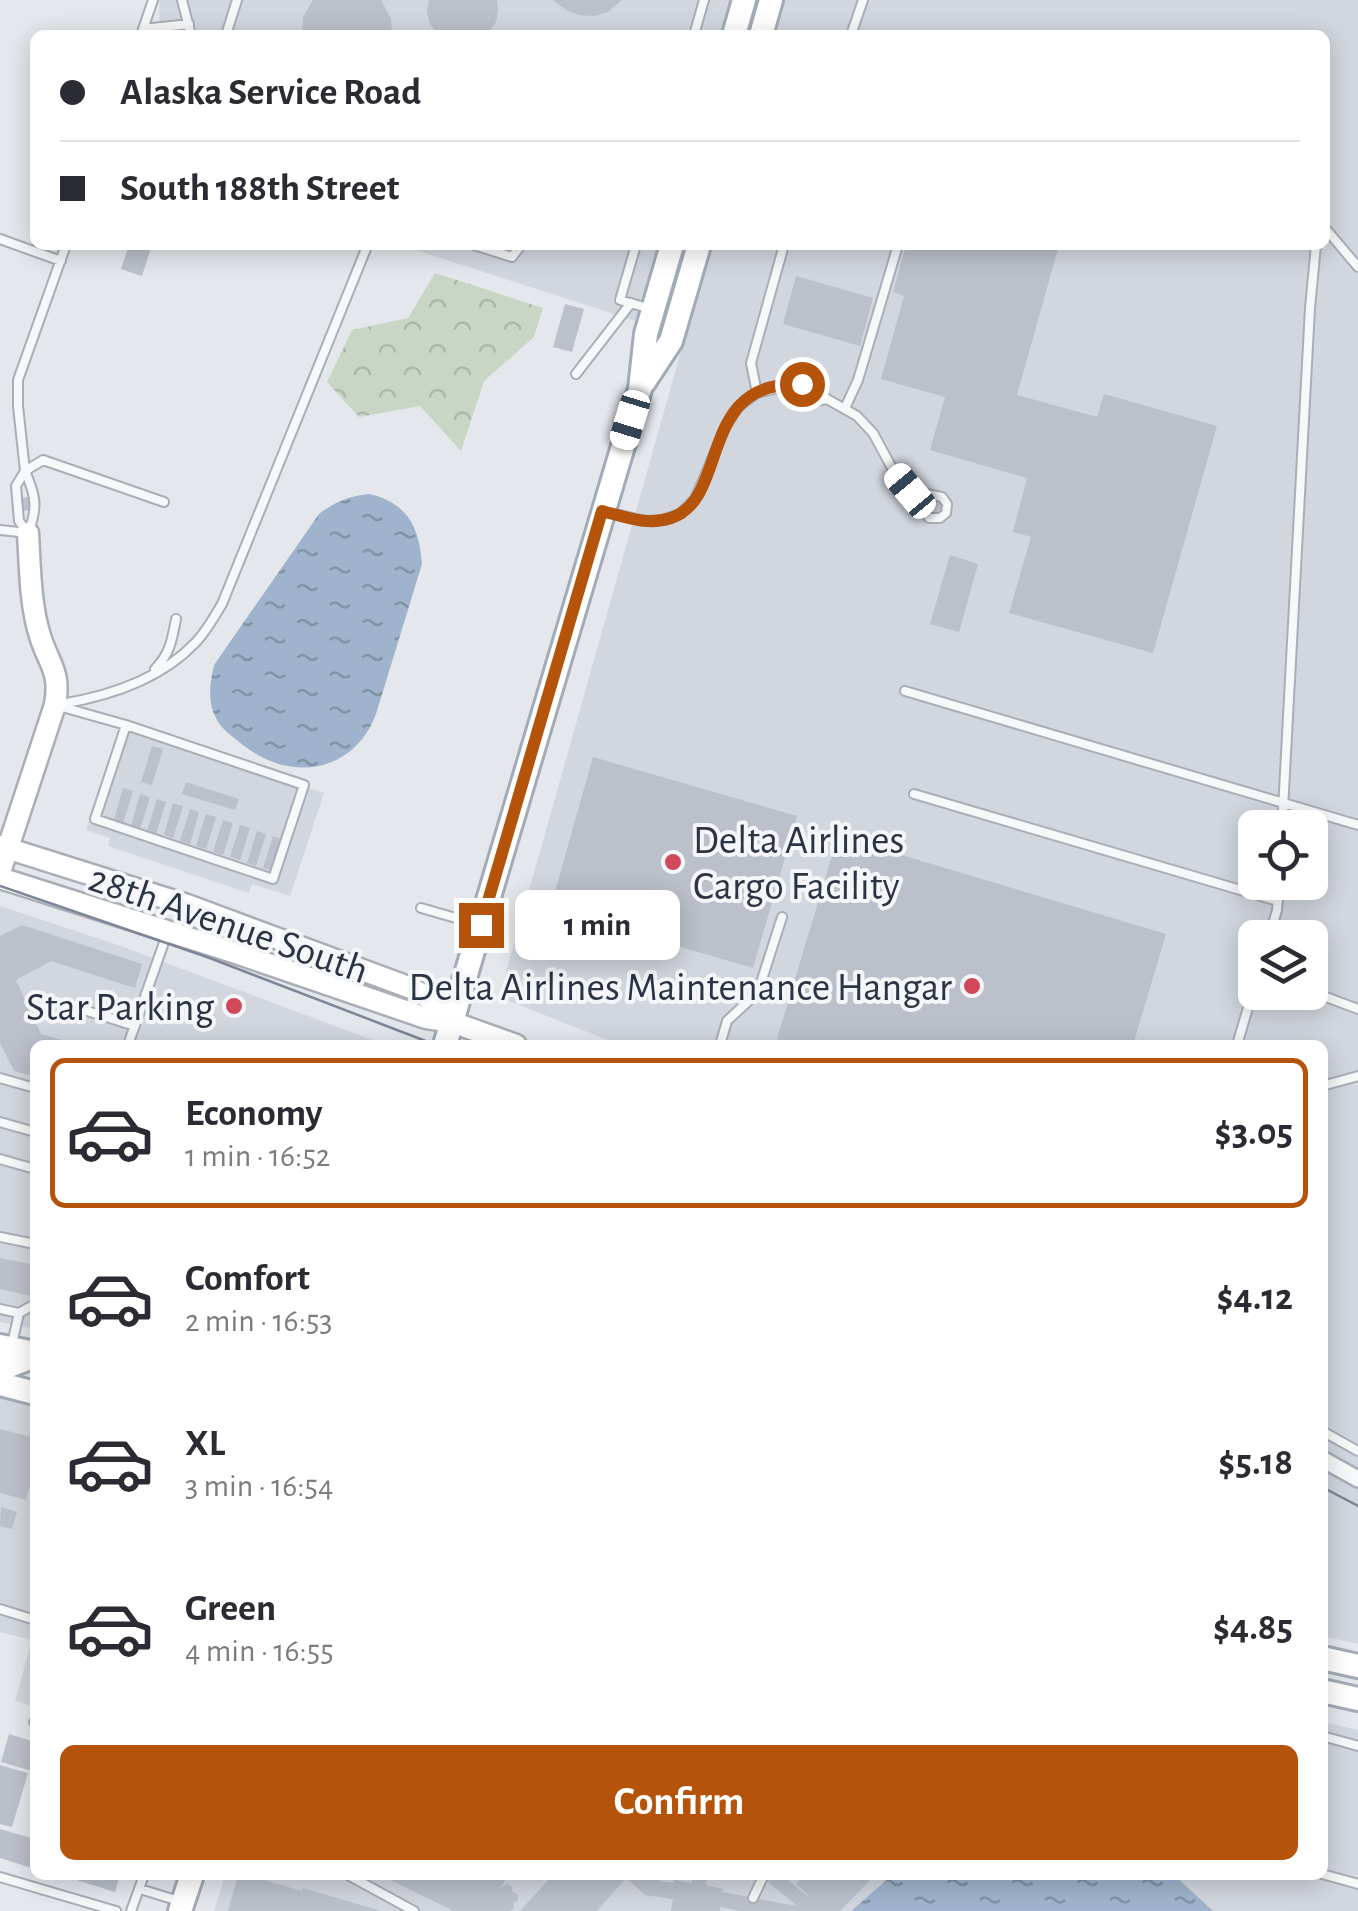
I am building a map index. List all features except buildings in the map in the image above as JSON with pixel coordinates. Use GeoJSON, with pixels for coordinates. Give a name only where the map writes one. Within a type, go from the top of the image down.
{"type":"FeatureCollection","features":[{"type":"Feature","properties":{"kind":"main road"},"geometry":{"type":"LineString","coordinates":[[735,30],[744,0]]}},
{"type":"Feature","properties":{"kind":"main road"},"geometry":{"type":"LineString","coordinates":[[763,30],[772,0]]}},
{"type":"Feature","properties":{"kind":"main road"},"geometry":{"type":"LineString","coordinates":[[447,1040],[640,389],[646,334],[642,306],[670,250]]}},
{"type":"Feature","properties":{"kind":"main road"},"geometry":{"type":"LineString","coordinates":[[640,389],[671,341],[698,250]]}},
{"type":"Feature","properties":{"kind":"main road"},"geometry":{"type":"LineString","coordinates":[[0,875],[4,847],[58,690],[56,672],[40,636],[28,534]]}},
{"type":"Feature","properties":{"kind":"main road","name":"28th Avenue South"},"geometry":{"type":"LineString","coordinates":[[4,847],[158,895],[411,988],[436,1002],[452,1022]]}},
{"type":"Feature","properties":{"kind":"main road","name":"28th Avenue South"},"geometry":{"type":"LineString","coordinates":[[0,875],[426,1018],[452,1022]]}},
{"type":"Feature","properties":{"kind":"main road"},"geometry":{"type":"LineString","coordinates":[[452,1022],[502,1040]]}},
{"type":"Feature","properties":{"kind":"main road"},"geometry":{"type":"LineString","coordinates":[[4,1353],[9,1366],[30,1357]]}},
{"type":"Feature","properties":{"kind":"main road"},"geometry":{"type":"LineString","coordinates":[[0,1384],[30,1392]]}},
{"type":"Feature","properties":{"kind":"main road"},"geometry":{"type":"LineString","coordinates":[[1328,1659],[1358,1666]]}},
{"type":"Feature","properties":{"kind":"main road"},"geometry":{"type":"LineString","coordinates":[[1328,1692],[1358,1698]]}},
{"type":"Feature","properties":{"kind":"main road"},"geometry":{"type":"LineString","coordinates":[[181,1907],[190,1880]]}},
{"type":"Feature","properties":{"kind":"street"},"geometry":{"type":"LineString","coordinates":[[1328,1462],[1358,1479]]}},
{"type":"Feature","properties":{"kind":"lane"},"geometry":{"type":"LineString","coordinates":[[143,30],[153,0]]}},
{"type":"Feature","properties":{"kind":"lane"},"geometry":{"type":"LineString","coordinates":[[182,0],[190,30]]}},
{"type":"Feature","properties":{"kind":"lane"},"geometry":{"type":"LineString","coordinates":[[228,30],[237,0]]}},
{"type":"Feature","properties":{"kind":"lane"},"geometry":{"type":"LineString","coordinates":[[695,30],[704,0]]}},
{"type":"Feature","properties":{"kind":"lane"},"geometry":{"type":"LineString","coordinates":[[853,30],[864,0]]}},
{"type":"Feature","properties":{"kind":"lane"},"geometry":{"type":"LineString","coordinates":[[154,30],[188,24]]}},
{"type":"Feature","properties":{"kind":"lane"},"geometry":{"type":"LineString","coordinates":[[1330,234],[1358,267]]}},
{"type":"Feature","properties":{"kind":"lane"},"geometry":{"type":"LineString","coordinates":[[0,238],[30,250]]}},
{"type":"Feature","properties":{"kind":"lane"},"geometry":{"type":"LineString","coordinates":[[31,250],[60,261]]}},
{"type":"Feature","properties":{"kind":"lane"},"geometry":{"type":"LineString","coordinates":[[28,534],[35,517],[34,493],[26,471],[18,380],[64,250]]}},
{"type":"Feature","properties":{"kind":"lane"},"geometry":{"type":"LineString","coordinates":[[55,704],[90,699],[148,676],[171,664],[198,640],[222,604],[366,250]]}},
{"type":"Feature","properties":{"kind":"lane"},"geometry":{"type":"LineString","coordinates":[[490,250],[512,257],[517,250]]}},
{"type":"Feature","properties":{"kind":"lane"},"geometry":{"type":"LineString","coordinates":[[576,374],[642,306],[620,300],[635,250]]}},
{"type":"Feature","properties":{"kind":"lane"},"geometry":{"type":"LineString","coordinates":[[757,393],[751,363],[783,250]]}},
{"type":"Feature","properties":{"kind":"lane"},"geometry":{"type":"LineString","coordinates":[[845,408],[858,380],[897,250]]}},
{"type":"Feature","properties":{"kind":"lane"},"geometry":{"type":"LineString","coordinates":[[1283,810],[1316,250]]}},
{"type":"Feature","properties":{"kind":"lane"},"geometry":{"type":"LineString","coordinates":[[602,511],[646,522],[680,514],[700,488],[732,415],[743,402],[757,393],[802,384],[818,389],[858,416],[873,433],[892,468],[929,518],[940,518],[946,512],[947,504],[942,497],[910,491]]}},
{"type":"Feature","properties":{"kind":"lane"},"geometry":{"type":"LineString","coordinates":[[773,389],[808,402],[827,398]]}},
{"type":"Feature","properties":{"kind":"lane"},"geometry":{"type":"LineString","coordinates":[[28,534],[19,521],[16,486],[26,471],[42,460],[164,502]]}},
{"type":"Feature","properties":{"kind":"lane"},"geometry":{"type":"LineString","coordinates":[[0,530],[28,534]]}},
{"type":"Feature","properties":{"kind":"lane"},"geometry":{"type":"LineString","coordinates":[[148,676],[171,648],[176,619]]}},
{"type":"Feature","properties":{"kind":"lane"},"geometry":{"type":"LineString","coordinates":[[905,691],[1358,825]]}},
{"type":"Feature","properties":{"kind":"lane"},"geometry":{"type":"LineString","coordinates":[[55,704],[126,725],[304,785],[273,879],[95,819],[126,725]]}},
{"type":"Feature","properties":{"kind":"lane"},"geometry":{"type":"LineString","coordinates":[[914,794],[1278,901],[1273,920]]}},
{"type":"Feature","properties":{"kind":"lane"},"geometry":{"type":"LineString","coordinates":[[421,908],[481,925]]}},
{"type":"Feature","properties":{"kind":"lane"},"geometry":{"type":"LineString","coordinates":[[722,1040],[728,1021],[758,992],[782,917]]}},
{"type":"Feature","properties":{"kind":"lane"},"geometry":{"type":"LineString","coordinates":[[130,1040],[168,931]]}},
{"type":"Feature","properties":{"kind":"lane"},"geometry":{"type":"LineString","coordinates":[[1328,997],[1358,1009]]}},
{"type":"Feature","properties":{"kind":"lane"},"geometry":{"type":"LineString","coordinates":[[65,1004],[135,1026]]}},
{"type":"Feature","properties":{"kind":"lane"},"geometry":{"type":"LineString","coordinates":[[1238,1040],[1247,1010]]}},
{"type":"Feature","properties":{"kind":"lane"},"geometry":{"type":"LineString","coordinates":[[1328,1084],[1358,1076]]}},
{"type":"Feature","properties":{"kind":"lane"},"geometry":{"type":"LineString","coordinates":[[0,1078],[30,1087]]}},
{"type":"Feature","properties":{"kind":"lane"},"geometry":{"type":"LineString","coordinates":[[0,1122],[30,1131]]}},
{"type":"Feature","properties":{"kind":"lane"},"geometry":{"type":"LineString","coordinates":[[0,1159],[30,1168]]}},
{"type":"Feature","properties":{"kind":"lane"},"geometry":{"type":"LineString","coordinates":[[0,1236],[30,1243]]}},
{"type":"Feature","properties":{"kind":"lane"},"geometry":{"type":"LineString","coordinates":[[4,1353],[19,1313],[30,1307]]}},
{"type":"Feature","properties":{"kind":"lane"},"geometry":{"type":"LineString","coordinates":[[0,1309],[19,1313]]}},
{"type":"Feature","properties":{"kind":"lane"},"geometry":{"type":"LineString","coordinates":[[1328,1434],[1358,1451]]}},
{"type":"Feature","properties":{"kind":"lane"},"geometry":{"type":"LineString","coordinates":[[0,1610],[30,1619]]}},
{"type":"Feature","properties":{"kind":"lane"},"geometry":{"type":"LineString","coordinates":[[1328,1738],[1358,1746]]}},
{"type":"Feature","properties":{"kind":"lane"},"geometry":{"type":"LineString","coordinates":[[1328,1876],[1358,1884]]}},
{"type":"Feature","properties":{"kind":"lane"},"geometry":{"type":"LineString","coordinates":[[0,1877],[116,1911]]}},
{"type":"Feature","properties":{"kind":"lane"},"geometry":{"type":"LineString","coordinates":[[132,1911],[143,1880]]}},
{"type":"Feature","properties":{"kind":"lane"},"geometry":{"type":"LineString","coordinates":[[357,1880],[414,1911]]}},
{"type":"Feature","properties":{"kind":"lane"},"geometry":{"type":"LineString","coordinates":[[752,1898],[761,1880]]}},
{"type":"Feature","properties":{"kind":"lane"},"geometry":{"type":"LineString","coordinates":[[140,1890],[181,1907]]}},
{"type":"Feature","properties":{"kind":"shaded area"},"geometry":{"type":"Polygon","coordinates":[[[159,0],[1358,0],[1358,1644],[1328,1637],[1328,1040],[607,1040],[499,997],[685,337],[415,250],[1330,250],[1330,30],[160,30],[159,0]]]}},
{"type":"Feature","properties":{"kind":"shaded area"},"geometry":{"type":"Polygon","coordinates":[[[123,719],[310,781],[308,788],[324,793],[290,896],[252,884],[249,893],[108,846],[110,838],[86,830],[123,719]]]}},
{"type":"Feature","properties":{"kind":"shaded area"},"geometry":{"type":"Polygon","coordinates":[[[0,906],[118,945],[373,1040],[30,1040],[30,1328],[0,1322],[0,906]]]}},
{"type":"Feature","properties":{"kind":"shaded area"},"geometry":{"type":"Polygon","coordinates":[[[0,1398],[30,1405],[30,1640],[0,1632],[0,1398]]]}},
{"type":"Feature","properties":{"kind":"shaded area"},"geometry":{"type":"Polygon","coordinates":[[[30,1647],[30,1706],[15,1701],[30,1647]]]}},
{"type":"Feature","properties":{"kind":"shaded area"},"geometry":{"type":"Polygon","coordinates":[[[1328,1723],[1358,1730],[1358,1911],[1210,1911],[1179,1880],[1328,1880],[1328,1723]]]}},
{"type":"Feature","properties":{"kind":"shaded area"},"geometry":{"type":"Polygon","coordinates":[[[223,1880],[886,1880],[851,1911],[214,1911],[223,1880]]]}},
{"type":"Feature","properties":{"kind":"green space"},"geometry":{"type":"Polygon","coordinates":[[[435,273],[543,308],[534,337],[484,381],[461,451],[420,406],[359,417],[327,382],[352,330],[408,318],[435,273]]]}},
{"type":"Feature","properties":{"kind":"water"},"geometry":{"type":"Polygon","coordinates":[[[369,494],[393,504],[409,518],[422,564],[376,714],[366,734],[337,760],[300,767],[261,757],[218,722],[210,699],[214,665],[319,514],[342,500],[369,494]]]}},
{"type":"Feature","properties":{"kind":"water"},"geometry":{"type":"Polygon","coordinates":[[[886,1880],[1179,1880],[1213,1911],[851,1911],[886,1880]]]}},
{"type":"Feature","properties":{"kind":"tram line"},"geometry":{"type":"LineString","coordinates":[[0,886],[207,957],[423,1040]]}},
{"type":"Feature","properties":{"kind":"tram line"},"geometry":{"type":"LineString","coordinates":[[1328,1490],[1358,1506]]}},
{"type":"Feature","properties":{"kind":"place","name":"Delta Airlines Cargo Facility"},"geometry":{"type":"Point","coordinates":[673,862]}},
{"type":"Feature","properties":{"kind":"place","name":"Delta Airlines Maintenance Hangar"},"geometry":{"type":"Point","coordinates":[972,986]}},
{"type":"Feature","properties":{"kind":"place","name":"Star Parking"},"geometry":{"type":"Point","coordinates":[234,1006]}},
{"type":"Feature","properties":{"kind":"route"},"geometry":{"type":"LineString","coordinates":[[481,925],[602,511],[646,522],[680,514],[695,499],[738,407],[757,393],[802,384]]}}]}
